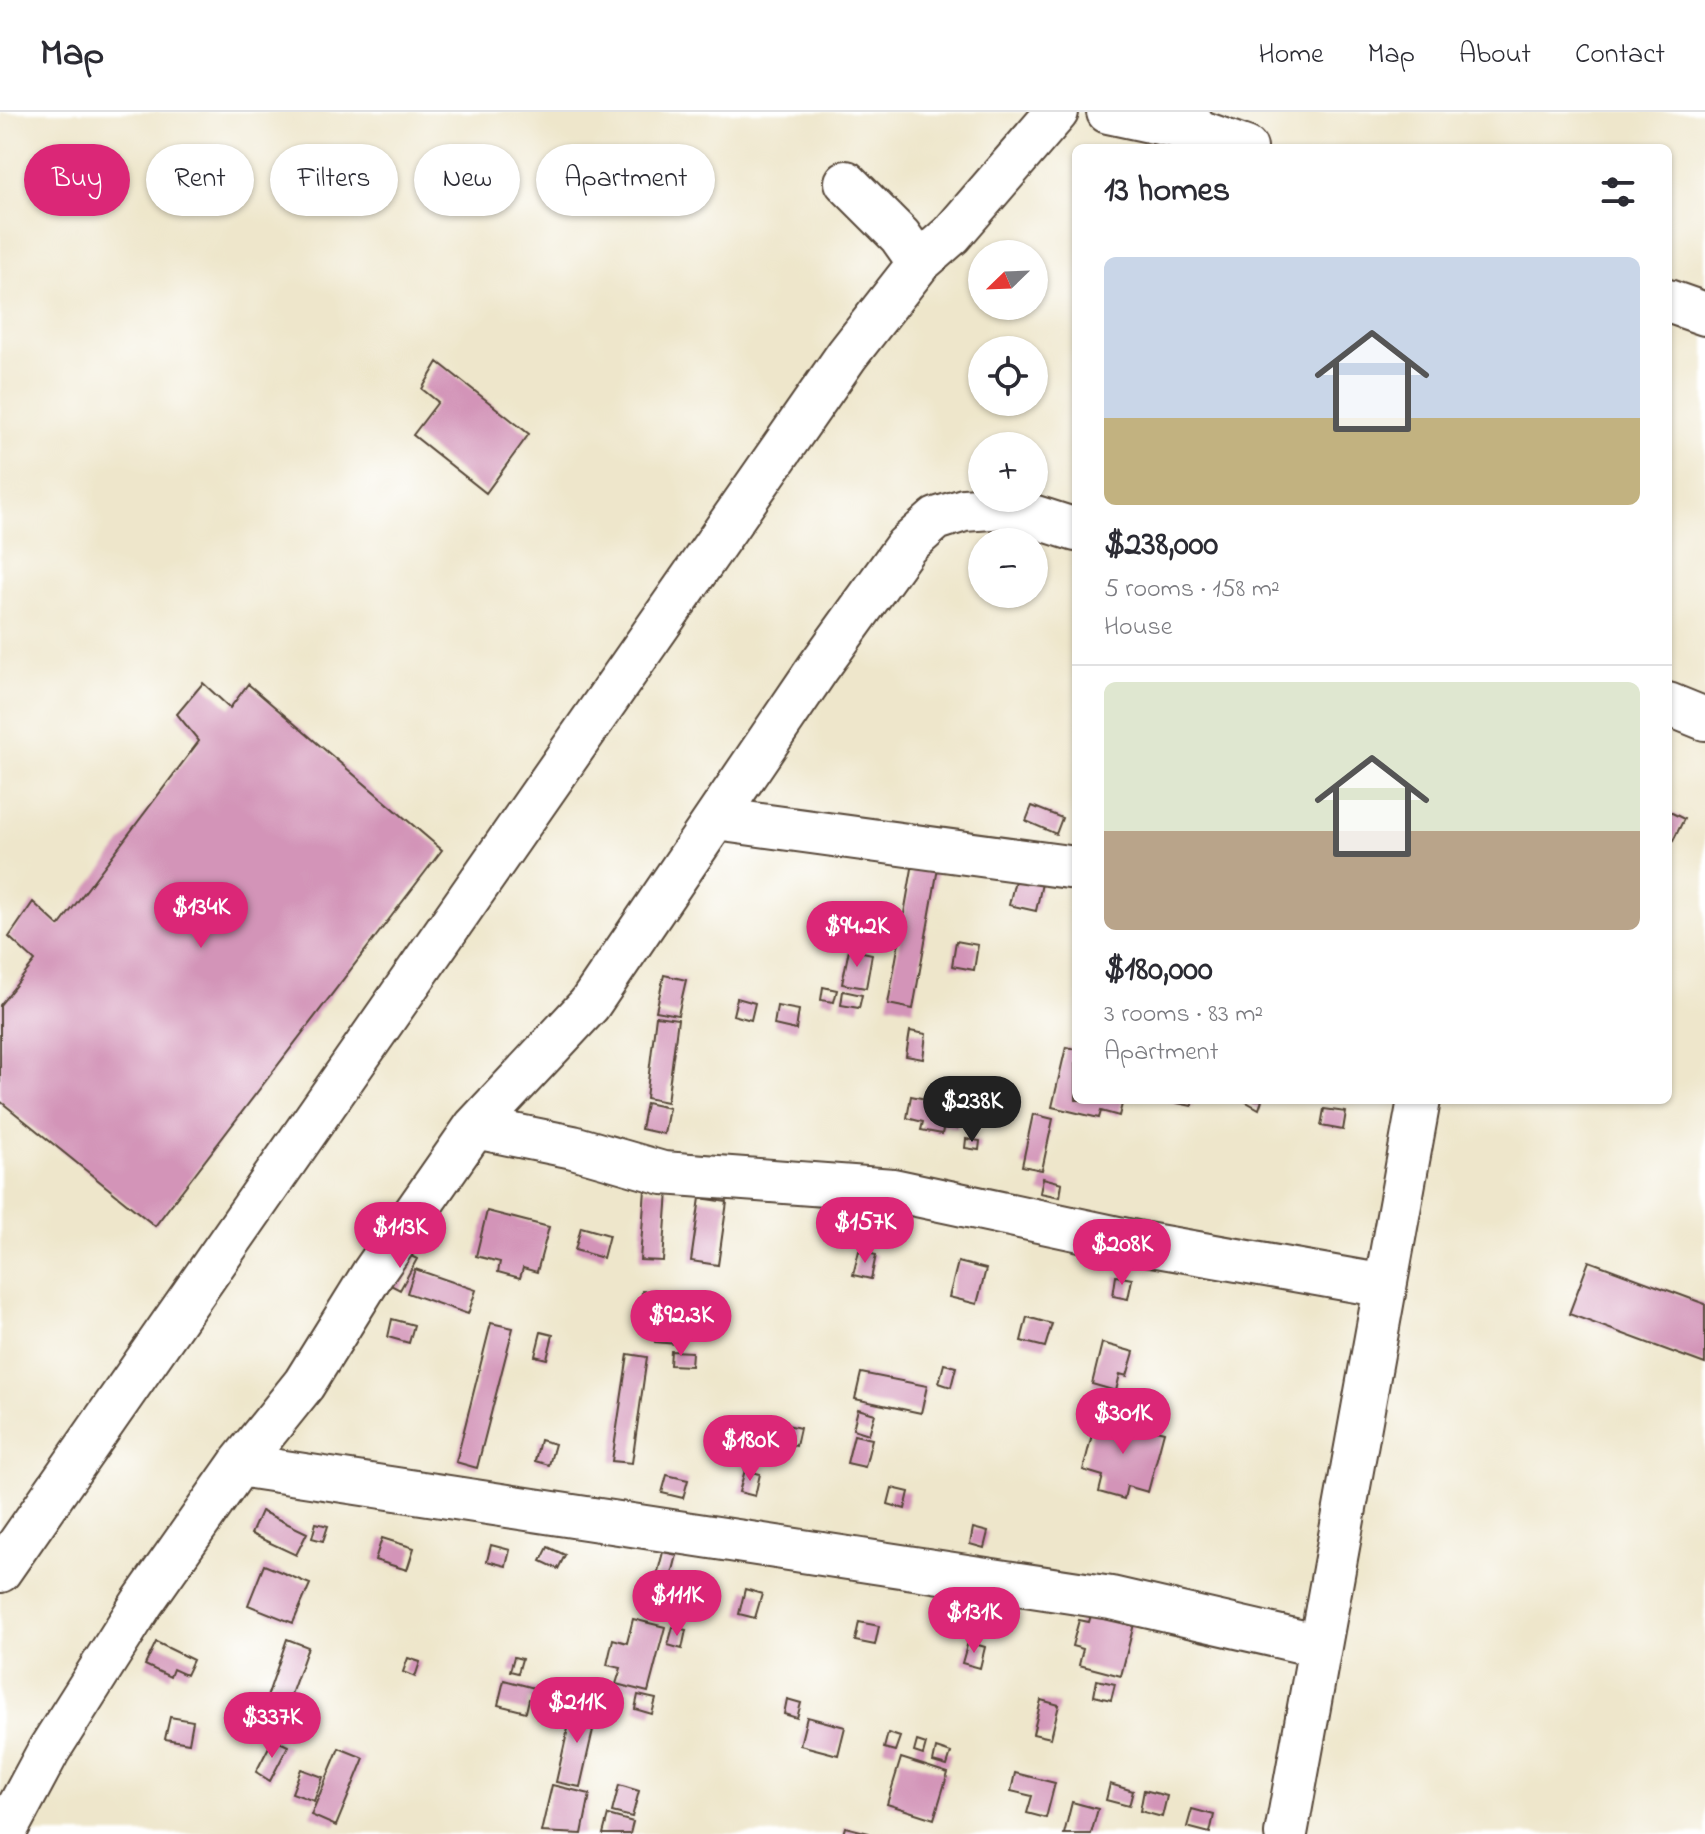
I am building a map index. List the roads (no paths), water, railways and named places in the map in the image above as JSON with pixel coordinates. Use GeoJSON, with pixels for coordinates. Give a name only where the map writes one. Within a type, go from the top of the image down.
{"type":"FeatureCollection","features":[{"type":"Feature","properties":{"kind":"street"},"geometry":{"type":"LineString","coordinates":[[0,1571],[838,368],[919,263],[951,235],[1030,148],[1057,112]]}},
{"type":"Feature","properties":{"kind":"street"},"geometry":{"type":"LineString","coordinates":[[1030,148],[1085,112]]}},
{"type":"Feature","properties":{"kind":"street"},"geometry":{"type":"LineString","coordinates":[[1108,112],[1189,122],[1237,144]]}},
{"type":"Feature","properties":{"kind":"street"},"geometry":{"type":"LineString","coordinates":[[846,182],[900,236],[919,263]]}},
{"type":"Feature","properties":{"kind":"street"},"geometry":{"type":"LineString","coordinates":[[1672,302],[1705,314]]}},
{"type":"Feature","properties":{"kind":"street"},"geometry":{"type":"LineString","coordinates":[[18,1832],[93,1677],[239,1465],[304,1384],[373,1273],[475,1127],[589,1005],[906,546],[936,519],[964,510],[1004,507],[1072,529]]}},
{"type":"Feature","properties":{"kind":"street"},"geometry":{"type":"LineString","coordinates":[[1672,706],[1705,719]]}},
{"type":"Feature","properties":{"kind":"street"},"geometry":{"type":"LineString","coordinates":[[716,819],[1072,867]]}},
{"type":"Feature","properties":{"kind":"street"},"geometry":{"type":"LineString","coordinates":[[1286,1834],[1418,1104]]}},
{"type":"Feature","properties":{"kind":"street"},"geometry":{"type":"LineString","coordinates":[[475,1127],[573,1147],[663,1173],[893,1190],[1146,1244],[1385,1286]]}},
{"type":"Feature","properties":{"kind":"street"},"geometry":{"type":"LineString","coordinates":[[239,1465],[1111,1598],[1320,1646]]}}]}
